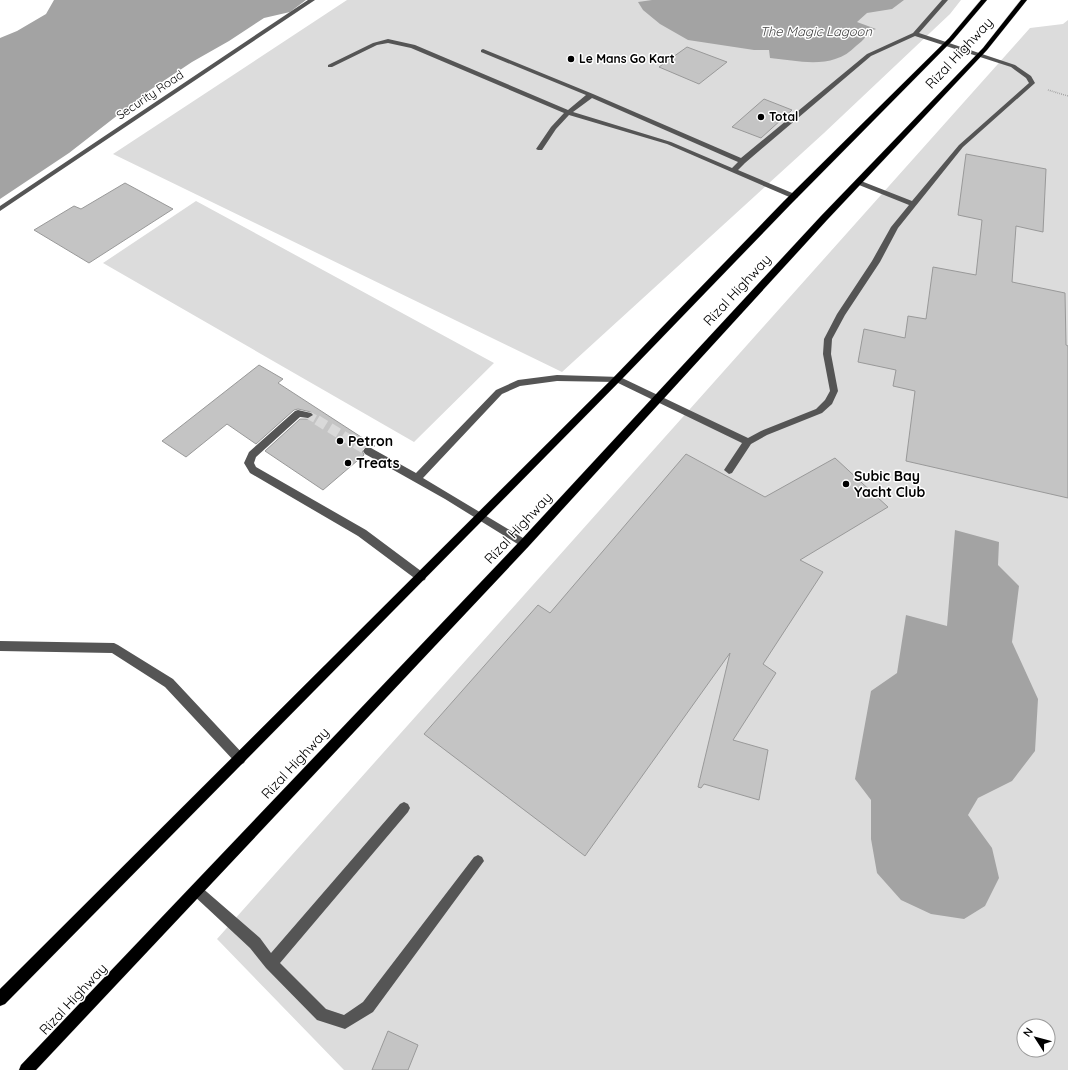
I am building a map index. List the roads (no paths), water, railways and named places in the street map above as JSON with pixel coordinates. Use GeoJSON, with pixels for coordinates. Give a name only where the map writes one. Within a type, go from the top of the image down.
{"type":"FeatureCollection","features":[{"type":"Feature","properties":{"kind":"main road","name":"Rizal Highway"},"geometry":{"type":"LineString","coordinates":[[0,999],[617,379],[794,197],[946,44],[984,0]]}},
{"type":"Feature","properties":{"kind":"main road","name":"Rizal Highway"},"geometry":{"type":"LineString","coordinates":[[26,1070],[524,544],[656,398],[980,54],[1015,14],[1024,0]]}},
{"type":"Feature","properties":{"kind":"street","name":"Security Road"},"geometry":{"type":"LineString","coordinates":[[0,209],[312,0]]}},
{"type":"Feature","properties":{"kind":"street"},"geometry":{"type":"LineString","coordinates":[[733,171],[742,161],[869,56],[886,46],[915,34],[945,0]]}},
{"type":"Feature","properties":{"kind":"street"},"geometry":{"type":"LineString","coordinates":[[729,470],[748,442],[764,432],[819,411],[829,402],[834,391],[827,354],[828,339],[841,314],[876,262],[895,227],[912,204],[961,146],[1032,83],[1029,77],[1013,66],[915,34]]}},
{"type":"Feature","properties":{"kind":"street"},"geometry":{"type":"LineString","coordinates":[[330,66],[375,44],[388,41],[400,42],[413,46],[570,113],[669,143],[794,197]]}},
{"type":"Feature","properties":{"kind":"street"},"geometry":{"type":"LineString","coordinates":[[483,52],[591,95],[742,161]]}},
{"type":"Feature","properties":{"kind":"street"},"geometry":{"type":"LineString","coordinates":[[540,149],[560,119],[570,113],[591,95]]}},
{"type":"Feature","properties":{"kind":"street"},"geometry":{"type":"LineString","coordinates":[[858,183],[912,204]]}},
{"type":"Feature","properties":{"kind":"street"},"geometry":{"type":"LineString","coordinates":[[417,478],[500,392],[518,383],[557,378],[617,379],[748,442]]}},
{"type":"Feature","properties":{"kind":"street"},"geometry":{"type":"LineString","coordinates":[[308,415],[298,413],[252,455],[249,463],[253,470],[362,533],[421,577]]}},
{"type":"Feature","properties":{"kind":"street"},"geometry":{"type":"LineString","coordinates":[[368,451],[417,478],[524,544]]}},
{"type":"Feature","properties":{"kind":"street"},"geometry":{"type":"LineString","coordinates":[[0,646],[114,648],[169,683],[240,759]]}},
{"type":"Feature","properties":{"kind":"street"},"geometry":{"type":"LineString","coordinates":[[271,963],[404,808]]}},
{"type":"Feature","properties":{"kind":"street"},"geometry":{"type":"LineString","coordinates":[[196,890],[255,943],[271,963],[322,1015],[345,1022],[368,1007],[478,861]]}},
{"type":"Feature","properties":{"kind":"water"},"geometry":{"type":"Polygon","coordinates":[[[54,0],[306,0],[290,12],[264,18],[229,41],[192,62],[150,90],[69,153],[0,199],[0,38],[17,31],[46,14],[54,0]]]}},
{"type":"Feature","properties":{"kind":"water","name":"The Magic Lagoon"},"geometry":{"type":"Polygon","coordinates":[[[652,0],[904,0],[892,9],[867,13],[857,22],[876,29],[868,32],[863,40],[847,54],[827,61],[804,62],[770,58],[769,50],[754,50],[688,40],[660,24],[643,10],[638,2],[652,0]]]}},
{"type":"Feature","properties":{"kind":"water"},"geometry":{"type":"Polygon","coordinates":[[[955,530],[999,542],[998,565],[1019,586],[1012,642],[1038,699],[1035,751],[1012,781],[978,798],[968,815],[992,848],[999,878],[985,906],[964,919],[931,914],[901,900],[877,873],[871,839],[871,800],[855,779],[871,691],[897,673],[906,615],[947,626],[955,530]]]}},
{"type":"Feature","properties":{"kind":"tunnel"},"geometry":{"type":"LineString","coordinates":[[308,415],[319,421]]}},
{"type":"Feature","properties":{"kind":"tunnel"},"geometry":{"type":"LineString","coordinates":[[317,420],[368,451]]}},
{"type":"Feature","properties":{"kind":"place","name":"Le Mans Go Kart"},"geometry":{"type":"Point","coordinates":[571,59]}},
{"type":"Feature","properties":{"kind":"place","name":"Total"},"geometry":{"type":"Point","coordinates":[761,117]}},
{"type":"Feature","properties":{"kind":"place","name":"Petron"},"geometry":{"type":"Point","coordinates":[340,441]}},
{"type":"Feature","properties":{"kind":"place","name":"Treats"},"geometry":{"type":"Point","coordinates":[348,463]}},
{"type":"Feature","properties":{"kind":"place","name":"Subic Bay Yacht Club"},"geometry":{"type":"Point","coordinates":[846,484]}}]}
